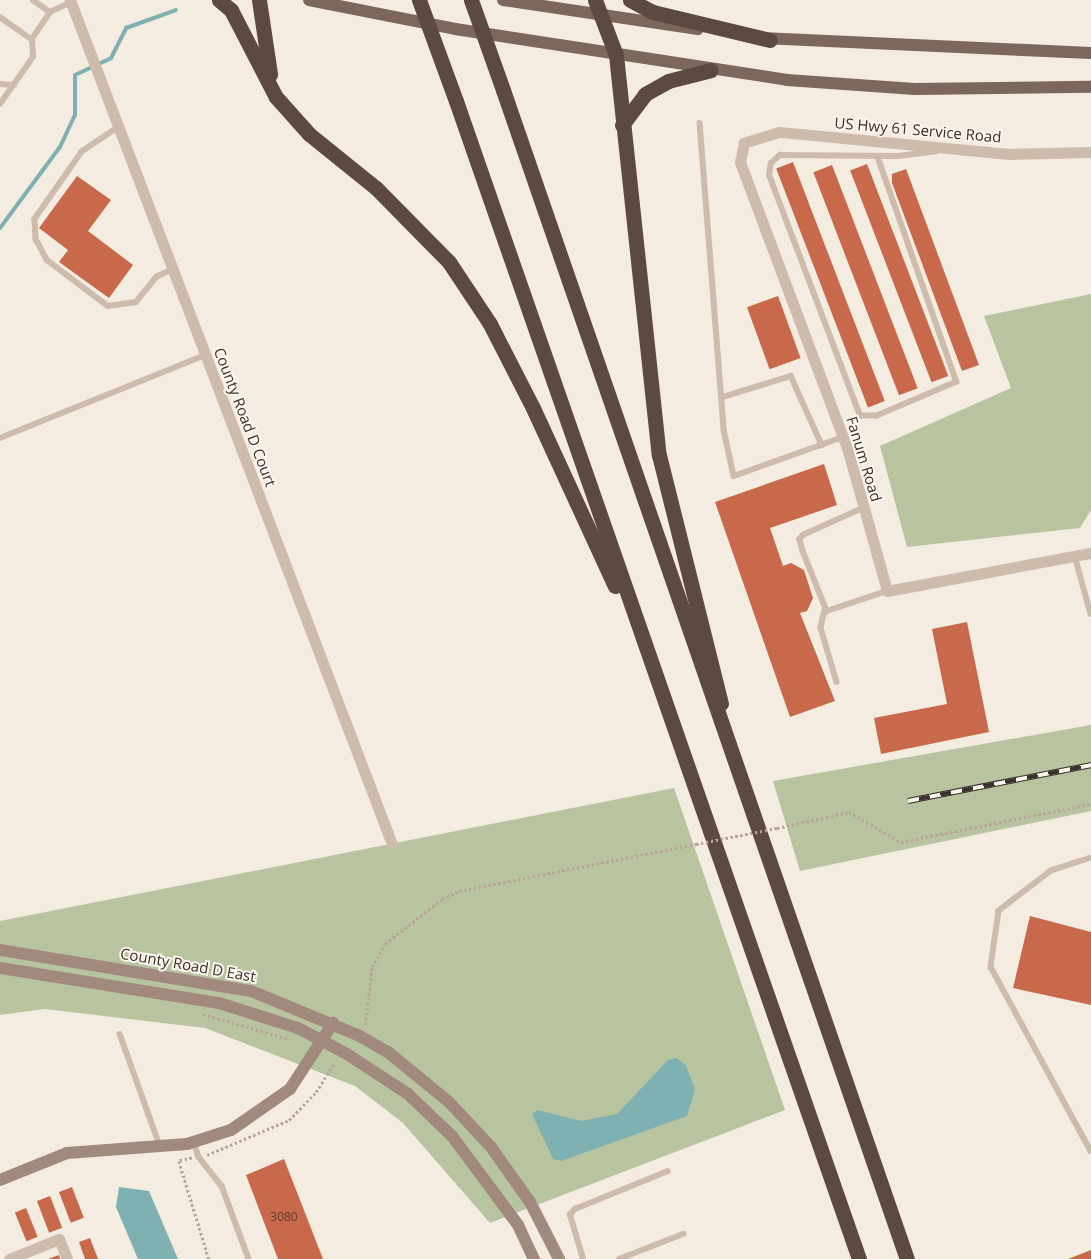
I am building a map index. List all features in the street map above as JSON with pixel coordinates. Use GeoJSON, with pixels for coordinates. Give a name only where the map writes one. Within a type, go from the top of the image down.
{"type":"FeatureCollection","features":[{"type":"Feature","properties":{"kind":"highway"},"geometry":{"type":"LineString","coordinates":[[219,0],[231,10],[276,97],[309,134],[389,202],[460,277],[490,324],[533,408],[649,658]]}},
{"type":"Feature","properties":{"kind":"highway"},"geometry":{"type":"LineString","coordinates":[[259,0],[263,48],[276,97]]}},
{"type":"Feature","properties":{"kind":"highway"},"geometry":{"type":"LineString","coordinates":[[419,0],[859,1259]]}},
{"type":"Feature","properties":{"kind":"highway"},"geometry":{"type":"LineString","coordinates":[[471,0],[743,794],[906,1259]]}},
{"type":"Feature","properties":{"kind":"highway"},"geometry":{"type":"LineString","coordinates":[[595,0],[616,55],[622,125],[659,455],[743,794]]}},
{"type":"Feature","properties":{"kind":"highway"},"geometry":{"type":"LineString","coordinates":[[630,0],[653,12],[770,40]]}},
{"type":"Feature","properties":{"kind":"highway"},"geometry":{"type":"LineString","coordinates":[[622,125],[645,94],[668,82],[711,70]]}},
{"type":"Feature","properties":{"kind":"main road"},"geometry":{"type":"LineString","coordinates":[[308,0],[711,70],[915,89],[1091,87]]}},
{"type":"Feature","properties":{"kind":"main road"},"geometry":{"type":"LineString","coordinates":[[503,0],[770,40],[1091,52]]}},
{"type":"Feature","properties":{"kind":"street","name":"County Road D Court"},"geometry":{"type":"LineString","coordinates":[[70,1],[392,844]]}},
{"type":"Feature","properties":{"kind":"street","name":"US Hwy 61 Service Road"},"geometry":{"type":"LineString","coordinates":[[744,143],[779,132],[1009,154],[1091,152]]}},
{"type":"Feature","properties":{"kind":"street","name":"Fanum Road"},"geometry":{"type":"LineString","coordinates":[[744,143],[740,162],[842,437],[887,590]]}},
{"type":"Feature","properties":{"kind":"street"},"geometry":{"type":"LineString","coordinates":[[887,590],[1091,553]]}},
{"type":"Feature","properties":{"kind":"street","name":"County Road D East"},"geometry":{"type":"LineString","coordinates":[[0,950],[251,991],[333,1023],[388,1052],[449,1102],[491,1147],[524,1194],[559,1259]]}},
{"type":"Feature","properties":{"kind":"street","name":"County Road D East"},"geometry":{"type":"LineString","coordinates":[[0,968],[219,1003],[322,1040],[408,1094],[452,1136],[518,1225],[534,1259]]}},
{"type":"Feature","properties":{"kind":"street"},"geometry":{"type":"LineString","coordinates":[[0,1180],[67,1154],[194,1142],[231,1130],[277,1100],[300,1076],[333,1023]]}},
{"type":"Feature","properties":{"kind":"street"},"geometry":{"type":"LineString","coordinates":[[9,1259],[59,1239],[67,1259]]}},
{"type":"Feature","properties":{"kind":"lane"},"geometry":{"type":"LineString","coordinates":[[33,0],[50,12]]}},
{"type":"Feature","properties":{"kind":"lane"},"geometry":{"type":"LineString","coordinates":[[0,104],[33,57],[32,39],[50,12],[70,1]]}},
{"type":"Feature","properties":{"kind":"lane"},"geometry":{"type":"LineString","coordinates":[[0,17],[32,39]]}},
{"type":"Feature","properties":{"kind":"lane"},"geometry":{"type":"LineString","coordinates":[[0,84],[14,85]]}},
{"type":"Feature","properties":{"kind":"lane"},"geometry":{"type":"LineString","coordinates":[[700,123],[723,397],[724,430],[734,476],[842,437]]}},
{"type":"Feature","properties":{"kind":"lane"},"geometry":{"type":"LineString","coordinates":[[118,127],[82,152],[35,219],[36,239],[47,260],[108,306],[136,302],[156,276],[173,270]]}},
{"type":"Feature","properties":{"kind":"lane"},"geometry":{"type":"LineString","coordinates":[[878,157],[957,382],[877,416],[860,416],[769,174],[771,163],[780,155],[878,157],[950,148]]}},
{"type":"Feature","properties":{"kind":"lane"},"geometry":{"type":"LineString","coordinates":[[0,438],[205,355]]}},
{"type":"Feature","properties":{"kind":"lane"},"geometry":{"type":"LineString","coordinates":[[723,397],[791,376],[822,445]]}},
{"type":"Feature","properties":{"kind":"lane"},"geometry":{"type":"LineString","coordinates":[[837,682],[821,628],[825,610],[800,539],[864,508]]}},
{"type":"Feature","properties":{"kind":"lane"},"geometry":{"type":"LineString","coordinates":[[1076,556],[1091,614]]}},
{"type":"Feature","properties":{"kind":"lane"},"geometry":{"type":"LineString","coordinates":[[825,610],[887,590]]}},
{"type":"Feature","properties":{"kind":"lane"},"geometry":{"type":"LineString","coordinates":[[1091,858],[1051,871],[999,911],[991,967],[1091,1151]]}},
{"type":"Feature","properties":{"kind":"lane"},"geometry":{"type":"LineString","coordinates":[[120,1034],[160,1146]]}},
{"type":"Feature","properties":{"kind":"lane"},"geometry":{"type":"LineString","coordinates":[[194,1142],[199,1157],[222,1186],[249,1259]]}},
{"type":"Feature","properties":{"kind":"lane"},"geometry":{"type":"LineString","coordinates":[[583,1259],[570,1215],[575,1208],[668,1171]]}},
{"type":"Feature","properties":{"kind":"lane"},"geometry":{"type":"LineString","coordinates":[[619,1259],[683,1234]]}},
{"type":"Feature","properties":{"kind":"path"},"geometry":{"type":"LineString","coordinates":[[459,891],[849,812],[901,842],[1091,804]]}},
{"type":"Feature","properties":{"kind":"path"},"geometry":{"type":"LineString","coordinates":[[210,1259],[179,1161],[220,1152],[289,1120],[316,1092],[334,1063]]}},
{"type":"Feature","properties":{"kind":"green space"},"geometry":{"type":"Polygon","coordinates":[[[1091,294],[1091,510],[1080,528],[907,547],[880,446],[1011,388],[984,316],[1091,294]]]}},
{"type":"Feature","properties":{"kind":"green space"},"geometry":{"type":"Polygon","coordinates":[[[1091,725],[1091,811],[800,871],[773,781],[1091,725]]]}},
{"type":"Feature","properties":{"kind":"green space"},"geometry":{"type":"Polygon","coordinates":[[[674,788],[785,1110],[490,1223],[403,1123],[355,1086],[205,1028],[45,1009],[0,1015],[0,921],[674,788]]]}},
{"type":"Feature","properties":{"kind":"water"},"geometry":{"type":"Polygon","coordinates":[[[676,1058],[686,1065],[695,1090],[687,1116],[561,1161],[553,1159],[532,1114],[537,1110],[581,1121],[617,1114],[668,1060],[676,1058]]]}},
{"type":"Feature","properties":{"kind":"water"},"geometry":{"type":"Polygon","coordinates":[[[119,1187],[149,1191],[178,1259],[138,1259],[116,1207],[119,1187]]]}},
{"type":"Feature","properties":{"kind":"building"},"geometry":{"type":"Polygon","coordinates":[[[793,162],[885,401],[868,407],[776,168],[793,162]]]}},
{"type":"Feature","properties":{"kind":"building"},"geometry":{"type":"Polygon","coordinates":[[[867,164],[948,376],[932,382],[850,170],[867,164]]]}},
{"type":"Feature","properties":{"kind":"building"},"geometry":{"type":"Polygon","coordinates":[[[832,165],[918,388],[899,395],[813,172],[832,165]]]}},
{"type":"Feature","properties":{"kind":"building"},"geometry":{"type":"Polygon","coordinates":[[[906,169],[979,365],[962,371],[892,183],[892,174],[906,169]]]}},
{"type":"Feature","properties":{"kind":"building"},"geometry":{"type":"Polygon","coordinates":[[[77,176],[111,200],[88,231],[133,265],[109,298],[59,262],[68,250],[39,228],[77,176]]]}},
{"type":"Feature","properties":{"kind":"building"},"geometry":{"type":"Polygon","coordinates":[[[778,296],[801,358],[770,369],[747,307],[778,296]]]}},
{"type":"Feature","properties":{"kind":"building"},"geometry":{"type":"Polygon","coordinates":[[[824,464],[837,505],[770,528],[783,566],[791,563],[804,570],[813,598],[807,611],[800,613],[835,701],[790,717],[715,502],[824,464]]]}},
{"type":"Feature","properties":{"kind":"building"},"geometry":{"type":"Polygon","coordinates":[[[967,622],[989,732],[881,754],[874,718],[947,704],[932,629],[967,622]]]}},
{"type":"Feature","properties":{"kind":"building"},"geometry":{"type":"Polygon","coordinates":[[[1030,916],[1091,932],[1091,1005],[1013,988],[1030,916]]]}},
{"type":"Feature","properties":{"kind":"building"},"geometry":{"type":"Polygon","coordinates":[[[284,1159],[323,1259],[278,1259],[246,1175],[284,1159]]]}},
{"type":"Feature","properties":{"kind":"building"},"geometry":{"type":"Polygon","coordinates":[[[72,1187],[84,1218],[71,1223],[59,1192],[72,1187]]]}},
{"type":"Feature","properties":{"kind":"building"},"geometry":{"type":"Polygon","coordinates":[[[50,1196],[62,1228],[49,1233],[37,1201],[50,1196]]]}},
{"type":"Feature","properties":{"kind":"building"},"geometry":{"type":"Polygon","coordinates":[[[26,1208],[38,1237],[26,1241],[15,1212],[26,1208]]]}},
{"type":"Feature","properties":{"kind":"building"},"geometry":{"type":"Polygon","coordinates":[[[90,1238],[98,1259],[85,1259],[79,1242],[90,1238]]]}},
{"type":"Feature","properties":{"kind":"building"},"geometry":{"type":"Polygon","coordinates":[[[1091,1250],[1091,1259],[1068,1259],[1091,1250]]]}},
{"type":"Feature","properties":{"kind":"building"},"geometry":{"type":"Polygon","coordinates":[[[59,1255],[60,1259],[48,1259],[59,1255]]]}},
{"type":"Feature","properties":{"kind":"waterway"},"geometry":{"type":"LineString","coordinates":[[0,228],[60,147],[75,115],[75,75],[111,58],[126,28],[176,10]]}},
{"type":"Feature","properties":{"kind":"railway"},"geometry":{"type":"LineString","coordinates":[[908,801],[1091,765]]}}]}
